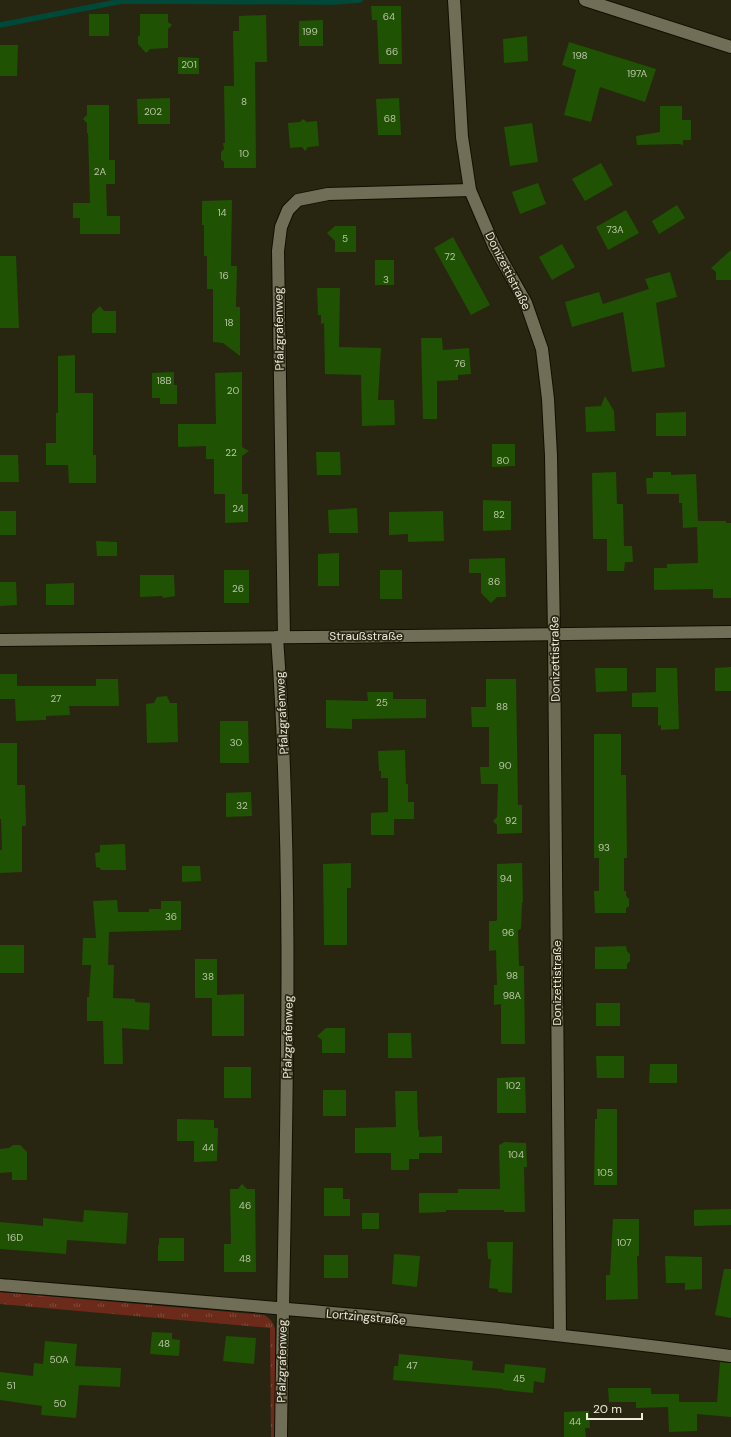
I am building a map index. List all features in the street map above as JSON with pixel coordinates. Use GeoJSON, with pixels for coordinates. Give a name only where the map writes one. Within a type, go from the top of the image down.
{"type":"FeatureCollection","features":[{"type":"Feature","properties":{"kind":"street","name":"Donizettistraße"},"geometry":{"type":"LineString","coordinates":[[454,0],[462,137],[470,190],[494,246],[526,303],[542,349],[548,399],[551,449],[554,635],[560,1335]]}},
{"type":"Feature","properties":{"kind":"street"},"geometry":{"type":"LineString","coordinates":[[586,0],[731,47]]}},
{"type":"Feature","properties":{"kind":"street","name":"Pfalzgrafenweg"},"geometry":{"type":"LineString","coordinates":[[281,1437],[289,988],[281,637],[278,251],[281,227],[288,210],[298,200],[328,194],[470,190]]}},
{"type":"Feature","properties":{"kind":"street","name":"Straußstraße"},"geometry":{"type":"LineString","coordinates":[[0,640],[731,632]]}},
{"type":"Feature","properties":{"kind":"street","name":"Lortzingstraße"},"geometry":{"type":"LineString","coordinates":[[0,1285],[283,1309],[560,1335],[731,1356]]}},
{"type":"Feature","properties":{"kind":"green space"},"geometry":{"type":"Polygon","coordinates":[[[0,1292],[264,1315],[268,1317],[275,1329],[276,1437],[271,1437],[270,1328],[0,1304],[0,1292]]]}},
{"type":"Feature","properties":{"kind":"building"},"geometry":{"type":"Polygon","coordinates":[[[371,6],[401,6],[402,64],[379,64],[377,20],[372,20],[371,6]]]}},
{"type":"Feature","properties":{"kind":"building"},"geometry":{"type":"Polygon","coordinates":[[[89,14],[109,14],[109,36],[89,36],[89,14]]]}},
{"type":"Feature","properties":{"kind":"building"},"geometry":{"type":"Polygon","coordinates":[[[140,14],[168,14],[168,22],[172,25],[168,29],[168,48],[150,49],[146,53],[138,44],[138,37],[140,35],[140,14]]]}},
{"type":"Feature","properties":{"kind":"building"},"geometry":{"type":"Polygon","coordinates":[[[266,15],[267,62],[255,62],[256,168],[224,168],[224,162],[221,159],[221,152],[224,149],[223,143],[225,143],[224,86],[234,86],[233,31],[239,31],[239,16],[266,15]]]}},
{"type":"Feature","properties":{"kind":"building"},"geometry":{"type":"Polygon","coordinates":[[[323,20],[323,46],[299,46],[299,21],[323,20]]]}},
{"type":"Feature","properties":{"kind":"building"},"geometry":{"type":"Polygon","coordinates":[[[527,36],[528,61],[504,63],[503,39],[527,36]]]}},
{"type":"Feature","properties":{"kind":"building"},"geometry":{"type":"Polygon","coordinates":[[[569,42],[656,69],[645,102],[600,87],[591,122],[564,115],[576,70],[562,65],[569,42]]]}},
{"type":"Feature","properties":{"kind":"building"},"geometry":{"type":"Polygon","coordinates":[[[0,45],[18,45],[17,76],[0,76],[0,45]]]}},
{"type":"Feature","properties":{"kind":"building"},"geometry":{"type":"Polygon","coordinates":[[[178,57],[199,58],[199,74],[178,74],[178,57]]]}},
{"type":"Feature","properties":{"kind":"building"},"geometry":{"type":"Polygon","coordinates":[[[170,98],[170,124],[138,124],[137,99],[170,98]]]}},
{"type":"Feature","properties":{"kind":"building"},"geometry":{"type":"Polygon","coordinates":[[[399,98],[401,135],[378,135],[376,99],[399,98]]]}},
{"type":"Feature","properties":{"kind":"building"},"geometry":{"type":"Polygon","coordinates":[[[87,105],[109,105],[109,160],[115,160],[115,184],[106,184],[107,216],[120,216],[120,234],[80,234],[80,218],[73,218],[73,203],[90,203],[88,133],[87,123],[83,119],[87,115],[87,105]]]}},
{"type":"Feature","properties":{"kind":"building"},"geometry":{"type":"Polygon","coordinates":[[[660,106],[682,106],[682,120],[691,120],[691,140],[683,140],[683,145],[637,145],[636,136],[660,132],[660,106]]]}},
{"type":"Feature","properties":{"kind":"building"},"geometry":{"type":"Polygon","coordinates":[[[303,119],[307,122],[317,121],[319,146],[308,147],[305,151],[302,147],[290,148],[288,123],[300,122],[303,119]]]}},
{"type":"Feature","properties":{"kind":"building"},"geometry":{"type":"Polygon","coordinates":[[[532,123],[538,162],[510,166],[504,127],[532,123]]]}},
{"type":"Feature","properties":{"kind":"building"},"geometry":{"type":"Polygon","coordinates":[[[601,163],[613,185],[585,201],[572,179],[601,163]]]}},
{"type":"Feature","properties":{"kind":"building"},"geometry":{"type":"Polygon","coordinates":[[[538,183],[546,204],[520,214],[512,192],[538,183]]]}},
{"type":"Feature","properties":{"kind":"building"},"geometry":{"type":"Polygon","coordinates":[[[232,200],[231,266],[237,266],[236,307],[240,307],[240,356],[223,343],[213,342],[213,289],[207,289],[207,256],[204,256],[204,225],[202,225],[202,201],[232,200]]]}},
{"type":"Feature","properties":{"kind":"building"},"geometry":{"type":"Polygon","coordinates":[[[677,205],[685,218],[659,234],[652,221],[677,205]]]}},
{"type":"Feature","properties":{"kind":"building"},"geometry":{"type":"Polygon","coordinates":[[[626,210],[639,233],[608,250],[596,227],[626,210]]]}},
{"type":"Feature","properties":{"kind":"building"},"geometry":{"type":"Polygon","coordinates":[[[335,226],[356,226],[356,252],[335,252],[335,241],[327,233],[335,226]]]}},
{"type":"Feature","properties":{"kind":"building"},"geometry":{"type":"Polygon","coordinates":[[[453,237],[490,305],[471,315],[434,248],[453,237]]]}},
{"type":"Feature","properties":{"kind":"building"},"geometry":{"type":"Polygon","coordinates":[[[562,244],[575,267],[552,280],[539,257],[562,244]]]}},
{"type":"Feature","properties":{"kind":"building"},"geometry":{"type":"Polygon","coordinates":[[[731,250],[731,280],[716,280],[716,272],[711,268],[731,250]]]}},
{"type":"Feature","properties":{"kind":"building"},"geometry":{"type":"Polygon","coordinates":[[[0,256],[16,256],[19,328],[0,328],[0,256]]]}},
{"type":"Feature","properties":{"kind":"building"},"geometry":{"type":"Polygon","coordinates":[[[375,260],[394,260],[394,285],[375,285],[375,260]]]}},
{"type":"Feature","properties":{"kind":"building"},"geometry":{"type":"Polygon","coordinates":[[[670,272],[677,297],[656,303],[665,367],[632,372],[623,312],[572,327],[565,302],[599,292],[603,304],[649,289],[645,279],[670,272]]]}},
{"type":"Feature","properties":{"kind":"building"},"geometry":{"type":"Polygon","coordinates":[[[317,288],[340,288],[339,347],[381,348],[378,400],[394,400],[395,425],[362,426],[361,375],[325,374],[324,323],[321,324],[321,315],[318,315],[317,288]]]}},
{"type":"Feature","properties":{"kind":"building"},"geometry":{"type":"Polygon","coordinates":[[[100,306],[104,311],[116,311],[116,333],[92,333],[92,314],[100,306]]]}},
{"type":"Feature","properties":{"kind":"building"},"geometry":{"type":"Polygon","coordinates":[[[421,338],[442,338],[443,350],[469,348],[471,374],[458,375],[458,380],[437,381],[437,419],[423,419],[421,338]]]}},
{"type":"Feature","properties":{"kind":"building"},"geometry":{"type":"Polygon","coordinates":[[[75,355],[75,393],[93,393],[93,455],[96,455],[96,483],[69,483],[68,465],[46,465],[46,443],[56,443],[56,413],[58,413],[58,356],[75,355]]]}},
{"type":"Feature","properties":{"kind":"building"},"geometry":{"type":"Polygon","coordinates":[[[174,372],[174,385],[177,385],[177,404],[160,404],[160,398],[152,398],[152,373],[174,372]]]}},
{"type":"Feature","properties":{"kind":"building"},"geometry":{"type":"Polygon","coordinates":[[[242,372],[242,447],[249,451],[242,456],[242,494],[248,494],[248,522],[225,523],[225,494],[214,494],[214,459],[206,459],[206,446],[178,447],[178,424],[216,424],[215,373],[242,372]]]}},
{"type":"Feature","properties":{"kind":"building"},"geometry":{"type":"Polygon","coordinates":[[[605,396],[614,411],[615,431],[586,432],[585,407],[601,406],[605,396]]]}},
{"type":"Feature","properties":{"kind":"building"},"geometry":{"type":"Polygon","coordinates":[[[686,412],[686,436],[656,436],[656,413],[686,412]]]}},
{"type":"Feature","properties":{"kind":"building"},"geometry":{"type":"Polygon","coordinates":[[[492,444],[515,444],[515,466],[492,467],[492,444]]]}},
{"type":"Feature","properties":{"kind":"building"},"geometry":{"type":"Polygon","coordinates":[[[316,452],[340,452],[341,475],[317,475],[316,452]]]}},
{"type":"Feature","properties":{"kind":"building"},"geometry":{"type":"Polygon","coordinates":[[[0,455],[18,455],[19,482],[0,482],[0,455]]]}},
{"type":"Feature","properties":{"kind":"building"},"geometry":{"type":"Polygon","coordinates":[[[616,472],[617,504],[623,504],[624,546],[632,546],[633,562],[625,562],[624,571],[607,571],[607,539],[593,539],[592,473],[616,472]]]}},
{"type":"Feature","properties":{"kind":"building"},"geometry":{"type":"Polygon","coordinates":[[[653,472],[671,472],[671,475],[696,474],[698,521],[726,521],[726,523],[731,523],[731,598],[713,598],[713,589],[654,590],[654,568],[667,568],[667,564],[698,563],[697,527],[683,528],[682,503],[679,503],[679,494],[647,494],[646,478],[653,478],[653,472]]]}},
{"type":"Feature","properties":{"kind":"building"},"geometry":{"type":"Polygon","coordinates":[[[483,500],[511,501],[511,530],[483,531],[483,500]]]}},
{"type":"Feature","properties":{"kind":"building"},"geometry":{"type":"Polygon","coordinates":[[[357,508],[358,533],[329,533],[328,510],[357,508]]]}},
{"type":"Feature","properties":{"kind":"building"},"geometry":{"type":"Polygon","coordinates":[[[0,511],[16,511],[16,535],[0,535],[0,511]]]}},
{"type":"Feature","properties":{"kind":"building"},"geometry":{"type":"Polygon","coordinates":[[[443,511],[444,541],[408,542],[408,534],[389,535],[389,512],[443,511]]]}},
{"type":"Feature","properties":{"kind":"building"},"geometry":{"type":"Polygon","coordinates":[[[96,541],[117,542],[117,556],[97,556],[96,541]]]}},
{"type":"Feature","properties":{"kind":"building"},"geometry":{"type":"Polygon","coordinates":[[[339,553],[339,586],[318,586],[318,554],[339,553]]]}},
{"type":"Feature","properties":{"kind":"building"},"geometry":{"type":"Polygon","coordinates":[[[505,558],[506,597],[497,597],[491,603],[481,593],[481,573],[469,573],[469,559],[505,558]]]}},
{"type":"Feature","properties":{"kind":"building"},"geometry":{"type":"Polygon","coordinates":[[[224,570],[249,570],[249,603],[224,603],[224,570]]]}},
{"type":"Feature","properties":{"kind":"building"},"geometry":{"type":"Polygon","coordinates":[[[380,570],[402,570],[402,599],[380,599],[380,570]]]}},
{"type":"Feature","properties":{"kind":"building"},"geometry":{"type":"Polygon","coordinates":[[[140,575],[174,575],[175,596],[163,598],[162,596],[140,597],[140,575]]]}},
{"type":"Feature","properties":{"kind":"building"},"geometry":{"type":"Polygon","coordinates":[[[0,582],[16,582],[17,605],[0,606],[0,582]]]}},
{"type":"Feature","properties":{"kind":"building"},"geometry":{"type":"Polygon","coordinates":[[[74,583],[74,605],[46,605],[46,584],[74,583]]]}},
{"type":"Feature","properties":{"kind":"building"},"geometry":{"type":"Polygon","coordinates":[[[731,667],[731,691],[715,691],[715,668],[731,667]]]}},
{"type":"Feature","properties":{"kind":"building"},"geometry":{"type":"Polygon","coordinates":[[[595,668],[627,668],[627,691],[596,692],[595,668]]]}},
{"type":"Feature","properties":{"kind":"building"},"geometry":{"type":"Polygon","coordinates":[[[656,668],[677,668],[679,729],[661,730],[661,725],[658,726],[658,707],[632,707],[632,693],[656,692],[656,668]]]}},
{"type":"Feature","properties":{"kind":"building"},"geometry":{"type":"Polygon","coordinates":[[[0,674],[17,674],[17,686],[96,686],[96,679],[118,679],[119,706],[69,706],[70,715],[46,716],[46,720],[16,721],[15,699],[0,699],[0,674]]]}},
{"type":"Feature","properties":{"kind":"building"},"geometry":{"type":"Polygon","coordinates":[[[486,679],[516,679],[518,805],[522,805],[522,833],[497,834],[497,825],[493,821],[497,817],[498,784],[481,784],[480,767],[489,767],[489,727],[472,727],[471,707],[486,707],[486,679]]]}},
{"type":"Feature","properties":{"kind":"building"},"geometry":{"type":"Polygon","coordinates":[[[367,692],[393,692],[393,699],[426,699],[426,718],[352,719],[352,729],[326,728],[326,700],[368,701],[367,692]]]}},
{"type":"Feature","properties":{"kind":"building"},"geometry":{"type":"Polygon","coordinates":[[[167,696],[170,703],[177,703],[178,742],[147,743],[146,704],[154,703],[157,697],[167,696]]]}},
{"type":"Feature","properties":{"kind":"building"},"geometry":{"type":"Polygon","coordinates":[[[220,721],[248,721],[249,763],[220,763],[220,721]]]}},
{"type":"Feature","properties":{"kind":"building"},"geometry":{"type":"Polygon","coordinates":[[[594,734],[621,734],[621,775],[626,775],[627,858],[624,858],[624,891],[626,891],[626,896],[629,899],[629,906],[626,908],[626,913],[595,913],[594,891],[599,891],[599,858],[594,858],[594,734]]]}},
{"type":"Feature","properties":{"kind":"building"},"geometry":{"type":"Polygon","coordinates":[[[0,743],[17,743],[17,785],[25,785],[26,826],[22,826],[22,872],[0,873],[0,850],[2,850],[0,819],[0,743]]]}},
{"type":"Feature","properties":{"kind":"building"},"geometry":{"type":"Polygon","coordinates":[[[405,750],[408,802],[414,802],[414,819],[394,819],[394,835],[371,835],[371,813],[388,812],[388,778],[381,778],[381,771],[379,771],[378,751],[405,750]]]}},
{"type":"Feature","properties":{"kind":"building"},"geometry":{"type":"Polygon","coordinates":[[[251,792],[252,816],[226,817],[226,793],[251,792]]]}},
{"type":"Feature","properties":{"kind":"building"},"geometry":{"type":"Polygon","coordinates":[[[125,844],[126,870],[101,870],[100,868],[96,867],[95,853],[100,852],[100,845],[125,844]]]}},
{"type":"Feature","properties":{"kind":"building"},"geometry":{"type":"Polygon","coordinates":[[[351,863],[351,888],[347,888],[347,945],[324,945],[323,864],[351,863]]]}},
{"type":"Feature","properties":{"kind":"building"},"geometry":{"type":"Polygon","coordinates":[[[522,863],[523,902],[521,929],[518,930],[519,966],[524,966],[525,1044],[501,1044],[501,1004],[494,1005],[494,985],[497,985],[496,950],[489,951],[489,921],[497,920],[497,864],[522,863]]]}},
{"type":"Feature","properties":{"kind":"building"},"geometry":{"type":"Polygon","coordinates":[[[182,866],[200,866],[201,881],[182,882],[182,866]]]}},
{"type":"Feature","properties":{"kind":"building"},"geometry":{"type":"Polygon","coordinates":[[[117,900],[118,912],[149,912],[149,909],[161,909],[161,901],[181,901],[181,930],[109,932],[108,965],[114,965],[113,998],[135,999],[135,1002],[150,1003],[149,1030],[122,1028],[123,1064],[104,1064],[103,1021],[87,1021],[87,997],[89,997],[91,965],[82,965],[83,938],[96,938],[93,901],[117,900]]]}},
{"type":"Feature","properties":{"kind":"building"},"geometry":{"type":"Polygon","coordinates":[[[0,945],[24,945],[24,973],[0,973],[0,945]]]}},
{"type":"Feature","properties":{"kind":"building"},"geometry":{"type":"Polygon","coordinates":[[[626,946],[627,951],[630,954],[630,961],[627,964],[627,969],[595,969],[595,947],[626,946]]]}},
{"type":"Feature","properties":{"kind":"building"},"geometry":{"type":"Polygon","coordinates":[[[195,959],[217,959],[217,995],[244,994],[244,1036],[212,1036],[212,998],[195,998],[195,959]]]}},
{"type":"Feature","properties":{"kind":"building"},"geometry":{"type":"Polygon","coordinates":[[[596,1003],[620,1003],[620,1026],[596,1026],[596,1003]]]}},
{"type":"Feature","properties":{"kind":"building"},"geometry":{"type":"Polygon","coordinates":[[[326,1028],[345,1028],[345,1053],[322,1053],[322,1040],[317,1036],[326,1028]]]}},
{"type":"Feature","properties":{"kind":"building"},"geometry":{"type":"Polygon","coordinates":[[[388,1033],[411,1033],[412,1058],[388,1058],[388,1033]]]}},
{"type":"Feature","properties":{"kind":"building"},"geometry":{"type":"Polygon","coordinates":[[[596,1056],[624,1056],[624,1078],[597,1078],[596,1056]]]}},
{"type":"Feature","properties":{"kind":"building"},"geometry":{"type":"Polygon","coordinates":[[[650,1064],[677,1064],[677,1083],[649,1083],[650,1064]]]}},
{"type":"Feature","properties":{"kind":"building"},"geometry":{"type":"Polygon","coordinates":[[[224,1067],[251,1067],[251,1098],[224,1098],[224,1067]]]}},
{"type":"Feature","properties":{"kind":"building"},"geometry":{"type":"Polygon","coordinates":[[[525,1077],[526,1113],[497,1113],[497,1078],[525,1077]]]}},
{"type":"Feature","properties":{"kind":"building"},"geometry":{"type":"Polygon","coordinates":[[[323,1090],[346,1090],[346,1116],[323,1116],[323,1090]]]}},
{"type":"Feature","properties":{"kind":"building"},"geometry":{"type":"Polygon","coordinates":[[[395,1091],[417,1091],[419,1137],[442,1136],[442,1153],[419,1153],[419,1159],[409,1159],[409,1170],[391,1170],[391,1153],[355,1153],[355,1128],[396,1127],[395,1091]]]}},
{"type":"Feature","properties":{"kind":"building"},"geometry":{"type":"Polygon","coordinates":[[[597,1109],[617,1109],[617,1185],[594,1185],[595,1119],[597,1119],[597,1109]]]}},
{"type":"Feature","properties":{"kind":"building"},"geometry":{"type":"Polygon","coordinates":[[[177,1119],[214,1120],[214,1128],[218,1128],[217,1161],[194,1162],[194,1141],[177,1141],[177,1119]]]}},
{"type":"Feature","properties":{"kind":"building"},"geometry":{"type":"Polygon","coordinates":[[[505,1142],[526,1143],[527,1167],[524,1167],[525,1212],[504,1212],[504,1210],[446,1210],[446,1212],[419,1213],[419,1193],[458,1193],[458,1189],[500,1189],[499,1145],[505,1142]]]}},
{"type":"Feature","properties":{"kind":"building"},"geometry":{"type":"Polygon","coordinates":[[[13,1145],[20,1145],[27,1152],[27,1180],[12,1180],[12,1172],[0,1173],[0,1149],[9,1148],[13,1145]]]}},
{"type":"Feature","properties":{"kind":"building"},"geometry":{"type":"Polygon","coordinates":[[[242,1184],[247,1189],[255,1189],[256,1272],[224,1272],[224,1244],[231,1244],[230,1189],[238,1189],[242,1184]]]}},
{"type":"Feature","properties":{"kind":"building"},"geometry":{"type":"Polygon","coordinates":[[[324,1188],[343,1188],[343,1199],[350,1199],[350,1216],[324,1216],[324,1188]]]}},
{"type":"Feature","properties":{"kind":"building"},"geometry":{"type":"Polygon","coordinates":[[[731,1209],[731,1225],[694,1226],[694,1210],[731,1209]]]}},
{"type":"Feature","properties":{"kind":"building"},"geometry":{"type":"Polygon","coordinates":[[[84,1210],[128,1213],[126,1244],[67,1240],[66,1254],[0,1249],[0,1222],[43,1226],[43,1218],[83,1222],[84,1210]]]}},
{"type":"Feature","properties":{"kind":"building"},"geometry":{"type":"Polygon","coordinates":[[[362,1213],[379,1213],[379,1229],[362,1229],[362,1213]]]}},
{"type":"Feature","properties":{"kind":"building"},"geometry":{"type":"Polygon","coordinates":[[[613,1219],[639,1219],[639,1256],[637,1256],[638,1299],[606,1300],[606,1275],[610,1275],[613,1219]]]}},
{"type":"Feature","properties":{"kind":"building"},"geometry":{"type":"Polygon","coordinates":[[[159,1238],[184,1238],[184,1261],[158,1261],[159,1238]]]}},
{"type":"Feature","properties":{"kind":"building"},"geometry":{"type":"Polygon","coordinates":[[[487,1242],[513,1242],[512,1293],[498,1292],[498,1289],[489,1288],[491,1259],[488,1259],[487,1242]]]}},
{"type":"Feature","properties":{"kind":"building"},"geometry":{"type":"Polygon","coordinates":[[[394,1254],[420,1256],[417,1287],[392,1284],[394,1254]]]}},
{"type":"Feature","properties":{"kind":"building"},"geometry":{"type":"Polygon","coordinates":[[[324,1255],[348,1255],[348,1278],[324,1278],[324,1255]]]}},
{"type":"Feature","properties":{"kind":"building"},"geometry":{"type":"Polygon","coordinates":[[[665,1256],[702,1257],[702,1289],[685,1290],[685,1283],[666,1283],[665,1256]]]}},
{"type":"Feature","properties":{"kind":"building"},"geometry":{"type":"Polygon","coordinates":[[[724,1269],[731,1269],[731,1318],[715,1315],[724,1269]]]}},
{"type":"Feature","properties":{"kind":"building"},"geometry":{"type":"Polygon","coordinates":[[[152,1332],[172,1333],[172,1339],[180,1340],[179,1356],[150,1354],[152,1332]]]}},
{"type":"Feature","properties":{"kind":"building"},"geometry":{"type":"Polygon","coordinates":[[[226,1336],[256,1338],[254,1364],[223,1361],[226,1336]]]}},
{"type":"Feature","properties":{"kind":"building"},"geometry":{"type":"Polygon","coordinates":[[[45,1341],[77,1344],[75,1366],[121,1368],[120,1387],[79,1385],[76,1418],[41,1415],[42,1406],[0,1400],[0,1372],[33,1376],[34,1363],[43,1364],[45,1341]]]}},
{"type":"Feature","properties":{"kind":"building"},"geometry":{"type":"Polygon","coordinates":[[[399,1354],[473,1361],[472,1370],[504,1373],[505,1364],[546,1368],[544,1383],[534,1381],[533,1393],[503,1389],[393,1380],[394,1366],[398,1366],[399,1354]]]}},
{"type":"Feature","properties":{"kind":"building"},"geometry":{"type":"Polygon","coordinates":[[[720,1362],[731,1363],[731,1417],[697,1414],[697,1431],[669,1432],[668,1407],[636,1408],[636,1402],[609,1402],[608,1388],[651,1388],[651,1394],[679,1394],[679,1402],[717,1402],[720,1362]]]}},
{"type":"Feature","properties":{"kind":"building"},"geometry":{"type":"Polygon","coordinates":[[[589,1411],[590,1428],[585,1428],[586,1437],[564,1437],[564,1412],[589,1411]]]}},
{"type":"Feature","properties":{"kind":"waterway"},"geometry":{"type":"LineString","coordinates":[[0,25],[122,1],[335,2],[360,0]]}}]}
